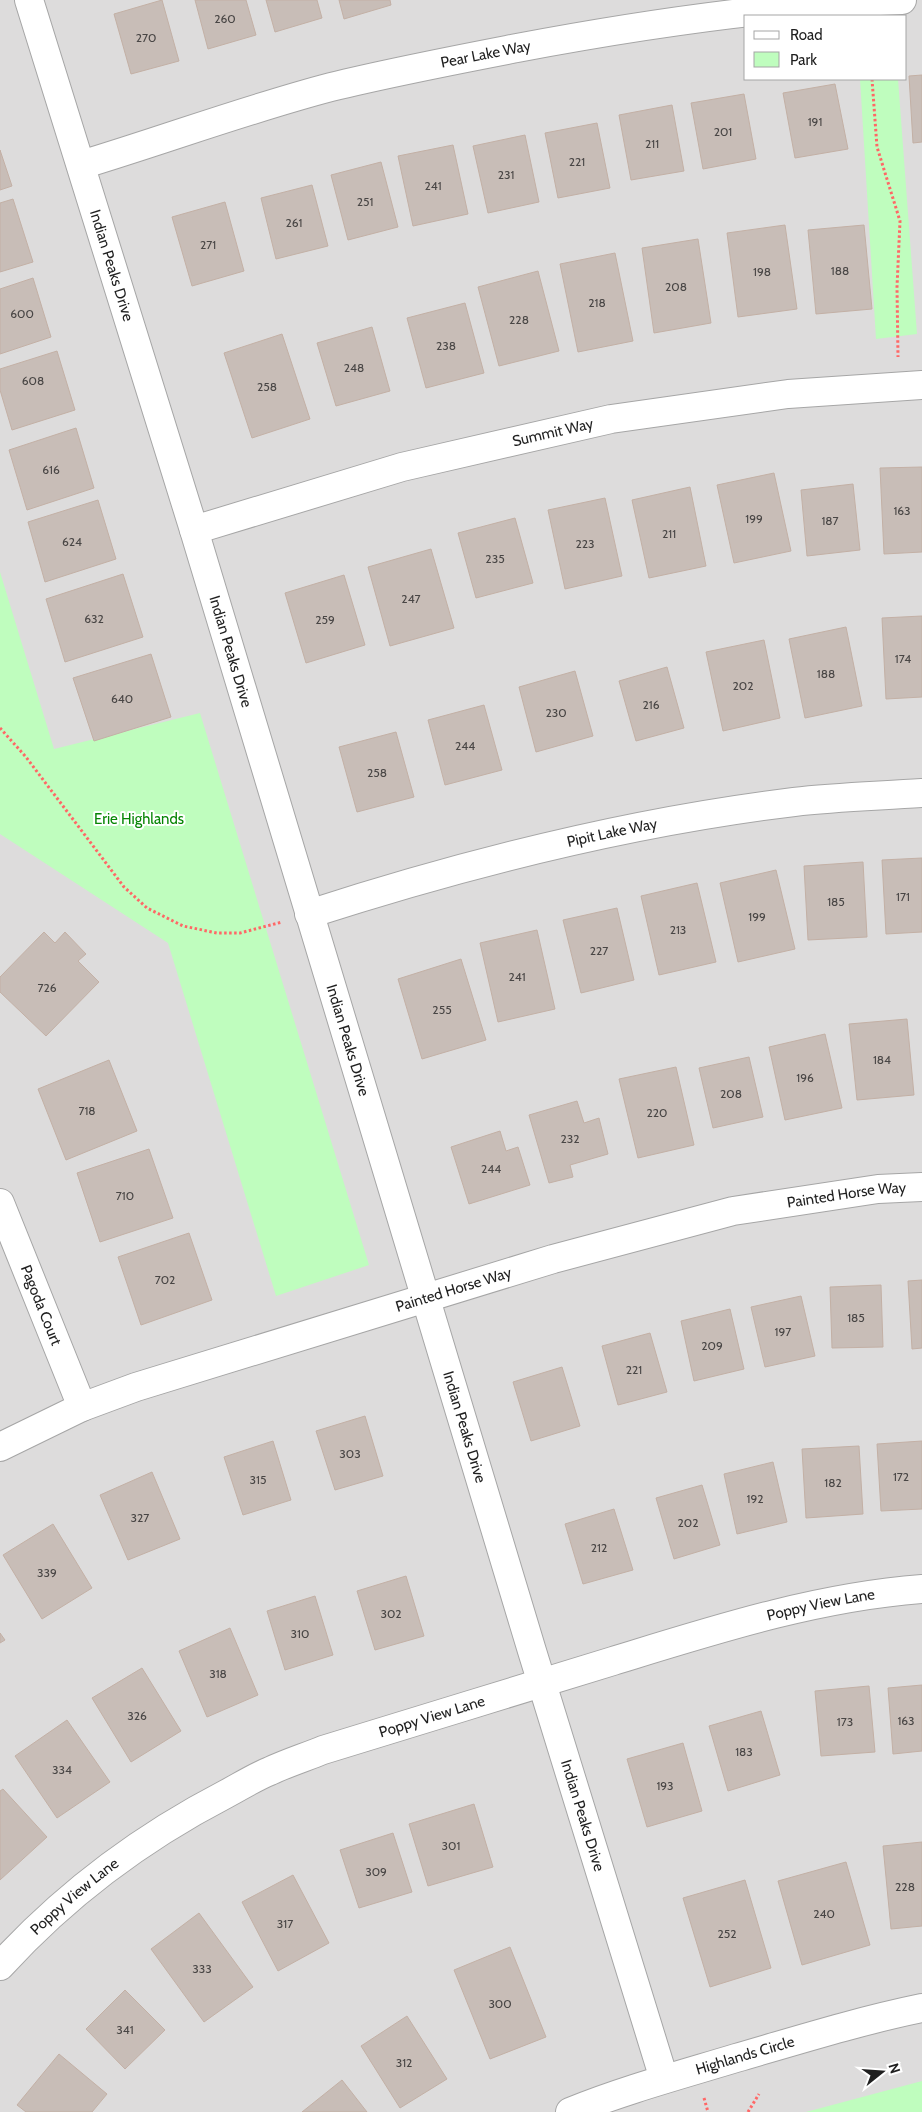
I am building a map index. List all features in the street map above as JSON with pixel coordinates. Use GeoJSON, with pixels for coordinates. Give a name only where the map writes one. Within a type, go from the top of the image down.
{"type":"FeatureCollection","features":[{"type":"Feature","properties":{"kind":"street","name":"Indian Peaks Drive"},"geometry":{"type":"LineString","coordinates":[[29,0],[194,530],[297,918],[426,1297],[664,2079]]}},
{"type":"Feature","properties":{"kind":"street","name":"Pear Lake Way"},"geometry":{"type":"LineString","coordinates":[[81,165],[330,88],[441,62],[578,36],[727,14],[867,1],[902,0]]}},
{"type":"Feature","properties":{"kind":"street","name":"Summit Way"},"geometry":{"type":"LineString","coordinates":[[194,530],[402,467],[611,419],[788,394],[922,386]]}},
{"type":"Feature","properties":{"kind":"street","name":"Pipit Lake Way"},"geometry":{"type":"LineString","coordinates":[[297,918],[512,854],[608,832],[794,802],[922,793]]}},
{"type":"Feature","properties":{"kind":"street","name":"Painted Horse Way"},"geometry":{"type":"LineString","coordinates":[[0,1447],[82,1407],[136,1387],[553,1259],[733,1211],[878,1189],[922,1186]]}},
{"type":"Feature","properties":{"kind":"street","name":"Pagoda Court"},"geometry":{"type":"LineString","coordinates":[[0,1203],[82,1407]]}},
{"type":"Feature","properties":{"kind":"street","name":"Poppy View Lane"},"geometry":{"type":"LineString","coordinates":[[0,1966],[33,1930],[88,1882],[142,1842],[269,1771],[323,1750],[699,1635],[805,1606],[900,1590],[922,1589]]}},
{"type":"Feature","properties":{"kind":"street","name":"Highlands Circle"},"geometry":{"type":"LineString","coordinates":[[570,2112],[606,2097],[870,2018],[922,2008]]}},
{"type":"Feature","properties":{"kind":"path"},"geometry":{"type":"LineString","coordinates":[[872,80],[877,147],[900,221],[897,287],[898,356]]}},
{"type":"Feature","properties":{"kind":"path"},"geometry":{"type":"LineString","coordinates":[[0,728],[26,757],[124,886],[147,908],[183,926],[217,933],[240,933],[297,918]]}},
{"type":"Feature","properties":{"kind":"path"},"geometry":{"type":"LineString","coordinates":[[748,2112],[759,2094]]}},
{"type":"Feature","properties":{"kind":"path"},"geometry":{"type":"LineString","coordinates":[[704,2098],[708,2112]]}},
{"type":"Feature","properties":{"kind":"shaded area","name":"Erie Highlands"},"geometry":{"type":"Polygon","coordinates":[[[0,0],[922,0],[922,2112],[0,2112],[0,0]]]}},
{"type":"Feature","properties":{"kind":"green space"},"geometry":{"type":"Polygon","coordinates":[[[860,80],[898,80],[917,334],[876,339],[860,80]]]}},
{"type":"Feature","properties":{"kind":"green space","name":"Erie Highlands"},"geometry":{"type":"Polygon","coordinates":[[[0,572],[54,749],[200,713],[369,1265],[276,1296],[168,943],[0,834],[0,572]]]}},
{"type":"Feature","properties":{"kind":"green space"},"geometry":{"type":"Polygon","coordinates":[[[922,2081],[922,2112],[806,2112],[922,2081]]]}},
{"type":"Feature","properties":{"kind":"building"},"geometry":{"type":"Polygon","coordinates":[[[162,0],[179,61],[131,74],[114,14],[162,0]]]}},
{"type":"Feature","properties":{"kind":"building"},"geometry":{"type":"Polygon","coordinates":[[[195,0],[246,0],[256,35],[208,49],[195,0]]]}},
{"type":"Feature","properties":{"kind":"building"},"geometry":{"type":"Polygon","coordinates":[[[266,0],[317,0],[322,18],[275,32],[266,0]]]}},
{"type":"Feature","properties":{"kind":"building"},"geometry":{"type":"Polygon","coordinates":[[[339,0],[390,0],[391,5],[344,19],[339,0]]]}},
{"type":"Feature","properties":{"kind":"building"},"geometry":{"type":"Polygon","coordinates":[[[922,75],[922,142],[913,143],[909,76],[922,75]]]}},
{"type":"Feature","properties":{"kind":"building"},"geometry":{"type":"Polygon","coordinates":[[[835,84],[848,149],[795,158],[783,93],[835,84]]]}},
{"type":"Feature","properties":{"kind":"building"},"geometry":{"type":"Polygon","coordinates":[[[744,94],[756,159],[703,169],[691,103],[744,94]]]}},
{"type":"Feature","properties":{"kind":"building"},"geometry":{"type":"Polygon","coordinates":[[[672,105],[684,171],[631,180],[619,115],[672,105]]]}},
{"type":"Feature","properties":{"kind":"building"},"geometry":{"type":"Polygon","coordinates":[[[597,123],[610,188],[558,198],[545,133],[597,123]]]}},
{"type":"Feature","properties":{"kind":"building"},"geometry":{"type":"Polygon","coordinates":[[[525,135],[539,202],[488,213],[473,146],[525,135]]]}},
{"type":"Feature","properties":{"kind":"building"},"geometry":{"type":"Polygon","coordinates":[[[453,145],[468,214],[413,226],[398,156],[453,145]]]}},
{"type":"Feature","properties":{"kind":"building"},"geometry":{"type":"Polygon","coordinates":[[[0,150],[12,186],[0,190],[0,150]]]}},
{"type":"Feature","properties":{"kind":"building"},"geometry":{"type":"Polygon","coordinates":[[[381,162],[398,227],[348,240],[331,175],[381,162]]]}},
{"type":"Feature","properties":{"kind":"building"},"geometry":{"type":"Polygon","coordinates":[[[312,185],[328,246],[276,259],[261,198],[312,185]]]}},
{"type":"Feature","properties":{"kind":"building"},"geometry":{"type":"Polygon","coordinates":[[[13,199],[33,262],[0,272],[0,203],[13,199]]]}},
{"type":"Feature","properties":{"kind":"building"},"geometry":{"type":"Polygon","coordinates":[[[225,202],[244,271],[192,286],[172,217],[225,202]]]}},
{"type":"Feature","properties":{"kind":"building"},"geometry":{"type":"Polygon","coordinates":[[[785,225],[797,309],[738,317],[727,233],[785,225]]]}},
{"type":"Feature","properties":{"kind":"building"},"geometry":{"type":"Polygon","coordinates":[[[864,225],[872,309],[816,314],[808,230],[864,225]]]}},
{"type":"Feature","properties":{"kind":"building"},"geometry":{"type":"Polygon","coordinates":[[[698,239],[711,323],[654,333],[642,248],[698,239]]]}},
{"type":"Feature","properties":{"kind":"building"},"geometry":{"type":"Polygon","coordinates":[[[615,253],[633,341],[578,352],[560,264],[615,253]]]}},
{"type":"Feature","properties":{"kind":"building"},"geometry":{"type":"Polygon","coordinates":[[[538,271],[559,351],[499,366],[478,287],[538,271]]]}},
{"type":"Feature","properties":{"kind":"building"},"geometry":{"type":"Polygon","coordinates":[[[33,278],[51,337],[0,354],[0,289],[33,278]]]}},
{"type":"Feature","properties":{"kind":"building"},"geometry":{"type":"Polygon","coordinates":[[[465,303],[484,373],[426,388],[407,318],[465,303]]]}},
{"type":"Feature","properties":{"kind":"building"},"geometry":{"type":"Polygon","coordinates":[[[372,327],[390,391],[336,406],[317,343],[372,327]]]}},
{"type":"Feature","properties":{"kind":"building"},"geometry":{"type":"Polygon","coordinates":[[[282,334],[310,419],[252,438],[224,353],[282,334]]]}},
{"type":"Feature","properties":{"kind":"building"},"geometry":{"type":"Polygon","coordinates":[[[57,351],[75,410],[12,430],[0,390],[0,369],[57,351]]]}},
{"type":"Feature","properties":{"kind":"building"},"geometry":{"type":"Polygon","coordinates":[[[76,428],[94,488],[27,510],[9,450],[76,428]]]}},
{"type":"Feature","properties":{"kind":"building"},"geometry":{"type":"Polygon","coordinates":[[[922,467],[922,552],[884,554],[880,468],[922,467]]]}},
{"type":"Feature","properties":{"kind":"building"},"geometry":{"type":"Polygon","coordinates":[[[774,473],[791,551],[734,563],[717,485],[774,473]]]}},
{"type":"Feature","properties":{"kind":"building"},"geometry":{"type":"Polygon","coordinates":[[[853,484],[860,550],[807,556],[801,490],[853,484]]]}},
{"type":"Feature","properties":{"kind":"building"},"geometry":{"type":"Polygon","coordinates":[[[690,487],[706,566],[649,578],[632,500],[690,487]]]}},
{"type":"Feature","properties":{"kind":"building"},"geometry":{"type":"Polygon","coordinates":[[[605,498],[622,576],[565,589],[548,510],[605,498]]]}},
{"type":"Feature","properties":{"kind":"building"},"geometry":{"type":"Polygon","coordinates":[[[98,500],[116,559],[45,582],[28,522],[98,500]]]}},
{"type":"Feature","properties":{"kind":"building"},"geometry":{"type":"Polygon","coordinates":[[[515,518],[533,583],[476,598],[458,533],[515,518]]]}},
{"type":"Feature","properties":{"kind":"building"},"geometry":{"type":"Polygon","coordinates":[[[431,549],[454,628],[390,646],[368,567],[431,549]]]}},
{"type":"Feature","properties":{"kind":"building"},"geometry":{"type":"Polygon","coordinates":[[[123,574],[143,637],[65,662],[46,599],[123,574]]]}},
{"type":"Feature","properties":{"kind":"building"},"geometry":{"type":"Polygon","coordinates":[[[344,575],[365,645],[306,663],[285,593],[344,575]]]}},
{"type":"Feature","properties":{"kind":"building"},"geometry":{"type":"Polygon","coordinates":[[[922,616],[922,697],[886,699],[882,618],[922,616]]]}},
{"type":"Feature","properties":{"kind":"building"},"geometry":{"type":"Polygon","coordinates":[[[846,627],[862,706],[805,718],[789,639],[846,627]]]}},
{"type":"Feature","properties":{"kind":"building"},"geometry":{"type":"Polygon","coordinates":[[[764,640],[780,718],[723,731],[706,652],[764,640]]]}},
{"type":"Feature","properties":{"kind":"building"},"geometry":{"type":"Polygon","coordinates":[[[151,654],[171,717],[94,741],[73,678],[151,654]]]}},
{"type":"Feature","properties":{"kind":"building"},"geometry":{"type":"Polygon","coordinates":[[[667,667],[684,728],[636,741],[619,681],[667,667]]]}},
{"type":"Feature","properties":{"kind":"building"},"geometry":{"type":"Polygon","coordinates":[[[575,671],[593,736],[536,752],[519,687],[575,671]]]}},
{"type":"Feature","properties":{"kind":"building"},"geometry":{"type":"Polygon","coordinates":[[[484,705],[502,770],[445,785],[428,720],[484,705]]]}},
{"type":"Feature","properties":{"kind":"building"},"geometry":{"type":"Polygon","coordinates":[[[396,732],[414,797],[357,812],[339,747],[396,732]]]}},
{"type":"Feature","properties":{"kind":"building"},"geometry":{"type":"Polygon","coordinates":[[[922,858],[922,932],[886,934],[882,860],[922,858]]]}},
{"type":"Feature","properties":{"kind":"building"},"geometry":{"type":"Polygon","coordinates":[[[863,862],[867,937],[808,940],[804,866],[863,862]]]}},
{"type":"Feature","properties":{"kind":"building"},"geometry":{"type":"Polygon","coordinates":[[[776,870],[795,949],[738,962],[720,883],[776,870]]]}},
{"type":"Feature","properties":{"kind":"building"},"geometry":{"type":"Polygon","coordinates":[[[697,883],[716,962],[659,975],[641,896],[697,883]]]}},
{"type":"Feature","properties":{"kind":"building"},"geometry":{"type":"Polygon","coordinates":[[[617,908],[634,980],[581,993],[563,920],[617,908]]]}},
{"type":"Feature","properties":{"kind":"building"},"geometry":{"type":"Polygon","coordinates":[[[537,930],[555,1009],[498,1022],[480,943],[537,930]]]}},
{"type":"Feature","properties":{"kind":"building"},"geometry":{"type":"Polygon","coordinates":[[[44,932],[55,943],[65,932],[86,954],[78,961],[99,982],[46,1036],[0,992],[0,977],[44,932]]]}},
{"type":"Feature","properties":{"kind":"building"},"geometry":{"type":"Polygon","coordinates":[[[461,959],[486,1040],[422,1059],[398,979],[461,959]]]}},
{"type":"Feature","properties":{"kind":"building"},"geometry":{"type":"Polygon","coordinates":[[[907,1019],[914,1095],[857,1100],[849,1024],[907,1019]]]}},
{"type":"Feature","properties":{"kind":"building"},"geometry":{"type":"Polygon","coordinates":[[[825,1034],[842,1108],[785,1120],[769,1047],[825,1034]]]}},
{"type":"Feature","properties":{"kind":"building"},"geometry":{"type":"Polygon","coordinates":[[[749,1057],[763,1117],[713,1128],[699,1068],[749,1057]]]}},
{"type":"Feature","properties":{"kind":"building"},"geometry":{"type":"Polygon","coordinates":[[[109,1060],[137,1131],[66,1160],[38,1089],[109,1060]]]}},
{"type":"Feature","properties":{"kind":"building"},"geometry":{"type":"Polygon","coordinates":[[[676,1067],[694,1145],[638,1158],[619,1079],[676,1067]]]}},
{"type":"Feature","properties":{"kind":"building"},"geometry":{"type":"Polygon","coordinates":[[[577,1101],[584,1123],[599,1118],[608,1154],[570,1165],[573,1177],[549,1183],[529,1115],[577,1101]]]}},
{"type":"Feature","properties":{"kind":"building"},"geometry":{"type":"Polygon","coordinates":[[[500,1131],[506,1151],[518,1147],[530,1185],[469,1204],[451,1147],[500,1131]]]}},
{"type":"Feature","properties":{"kind":"building"},"geometry":{"type":"Polygon","coordinates":[[[149,1149],[173,1218],[100,1242],[77,1173],[149,1149]]]}},
{"type":"Feature","properties":{"kind":"building"},"geometry":{"type":"Polygon","coordinates":[[[189,1233],[212,1300],[141,1325],[118,1257],[189,1233]]]}},
{"type":"Feature","properties":{"kind":"building"},"geometry":{"type":"Polygon","coordinates":[[[922,1280],[922,1348],[912,1349],[908,1281],[922,1280]]]}},
{"type":"Feature","properties":{"kind":"building"},"geometry":{"type":"Polygon","coordinates":[[[881,1285],[883,1347],[832,1348],[830,1287],[881,1285]]]}},
{"type":"Feature","properties":{"kind":"building"},"geometry":{"type":"Polygon","coordinates":[[[801,1296],[815,1356],[765,1367],[751,1307],[801,1296]]]}},
{"type":"Feature","properties":{"kind":"building"},"geometry":{"type":"Polygon","coordinates":[[[730,1309],[744,1369],[694,1381],[681,1321],[730,1309]]]}},
{"type":"Feature","properties":{"kind":"building"},"geometry":{"type":"Polygon","coordinates":[[[650,1333],[667,1392],[618,1405],[602,1346],[650,1333]]]}},
{"type":"Feature","properties":{"kind":"building"},"geometry":{"type":"Polygon","coordinates":[[[562,1367],[580,1426],[531,1441],[513,1382],[562,1367]]]}},
{"type":"Feature","properties":{"kind":"building"},"geometry":{"type":"Polygon","coordinates":[[[365,1416],[383,1476],[335,1490],[316,1431],[365,1416]]]}},
{"type":"Feature","properties":{"kind":"building"},"geometry":{"type":"Polygon","coordinates":[[[273,1441],[291,1500],[243,1515],[224,1457],[273,1441]]]}},
{"type":"Feature","properties":{"kind":"building"},"geometry":{"type":"Polygon","coordinates":[[[922,1441],[922,1509],[881,1511],[877,1444],[922,1441]]]}},
{"type":"Feature","properties":{"kind":"building"},"geometry":{"type":"Polygon","coordinates":[[[859,1446],[863,1514],[806,1518],[802,1449],[859,1446]]]}},
{"type":"Feature","properties":{"kind":"building"},"geometry":{"type":"Polygon","coordinates":[[[773,1462],[787,1522],[737,1534],[724,1474],[773,1462]]]}},
{"type":"Feature","properties":{"kind":"building"},"geometry":{"type":"Polygon","coordinates":[[[152,1472],[180,1539],[128,1560],[100,1495],[152,1472]]]}},
{"type":"Feature","properties":{"kind":"building"},"geometry":{"type":"Polygon","coordinates":[[[702,1485],[720,1545],[674,1559],[656,1498],[702,1485]]]}},
{"type":"Feature","properties":{"kind":"building"},"geometry":{"type":"Polygon","coordinates":[[[614,1509],[633,1570],[583,1584],[565,1524],[614,1509]]]}},
{"type":"Feature","properties":{"kind":"building"},"geometry":{"type":"Polygon","coordinates":[[[53,1524],[92,1588],[42,1619],[3,1555],[53,1524]]]}},
{"type":"Feature","properties":{"kind":"building"},"geometry":{"type":"Polygon","coordinates":[[[406,1576],[424,1636],[375,1650],[357,1591],[406,1576]]]}},
{"type":"Feature","properties":{"kind":"building"},"geometry":{"type":"Polygon","coordinates":[[[315,1596],[333,1655],[285,1670],[267,1611],[315,1596]]]}},
{"type":"Feature","properties":{"kind":"building"},"geometry":{"type":"Polygon","coordinates":[[[230,1628],[258,1695],[207,1717],[179,1651],[230,1628]]]}},
{"type":"Feature","properties":{"kind":"building"},"geometry":{"type":"Polygon","coordinates":[[[0,1633],[5,1640],[0,1643],[0,1633]]]}},
{"type":"Feature","properties":{"kind":"building"},"geometry":{"type":"Polygon","coordinates":[[[142,1668],[181,1731],[131,1762],[92,1698],[142,1668]]]}},
{"type":"Feature","properties":{"kind":"building"},"geometry":{"type":"Polygon","coordinates":[[[922,1685],[922,1751],[893,1754],[888,1688],[922,1685]]]}},
{"type":"Feature","properties":{"kind":"building"},"geometry":{"type":"Polygon","coordinates":[[[869,1686],[875,1752],[821,1756],[815,1691],[869,1686]]]}},
{"type":"Feature","properties":{"kind":"building"},"geometry":{"type":"Polygon","coordinates":[[[761,1711],[780,1775],[728,1791],[709,1726],[761,1711]]]}},
{"type":"Feature","properties":{"kind":"building"},"geometry":{"type":"Polygon","coordinates":[[[67,1720],[110,1782],[57,1818],[15,1756],[67,1720]]]}},
{"type":"Feature","properties":{"kind":"building"},"geometry":{"type":"Polygon","coordinates":[[[683,1743],[702,1811],[647,1827],[627,1759],[683,1743]]]}},
{"type":"Feature","properties":{"kind":"building"},"geometry":{"type":"Polygon","coordinates":[[[3,1789],[47,1837],[0,1880],[0,1791],[3,1789]]]}},
{"type":"Feature","properties":{"kind":"building"},"geometry":{"type":"Polygon","coordinates":[[[474,1804],[493,1867],[428,1886],[409,1824],[474,1804]]]}},
{"type":"Feature","properties":{"kind":"building"},"geometry":{"type":"Polygon","coordinates":[[[393,1833],[412,1892],[359,1908],[340,1850],[393,1833]]]}},
{"type":"Feature","properties":{"kind":"building"},"geometry":{"type":"Polygon","coordinates":[[[922,1842],[922,1926],[891,1929],[883,1846],[922,1842]]]}},
{"type":"Feature","properties":{"kind":"building"},"geometry":{"type":"Polygon","coordinates":[[[846,1862],[870,1945],[802,1965],[778,1881],[846,1862]]]}},
{"type":"Feature","properties":{"kind":"building"},"geometry":{"type":"Polygon","coordinates":[[[293,1875],[329,1943],[278,1971],[242,1902],[293,1875]]]}},
{"type":"Feature","properties":{"kind":"building"},"geometry":{"type":"Polygon","coordinates":[[[745,1880],[771,1968],[710,1987],[683,1898],[745,1880]]]}},
{"type":"Feature","properties":{"kind":"building"},"geometry":{"type":"Polygon","coordinates":[[[199,1913],[253,1987],[204,2022],[151,1949],[199,1913]]]}},
{"type":"Feature","properties":{"kind":"building"},"geometry":{"type":"Polygon","coordinates":[[[510,1947],[546,2037],[490,2059],[454,1970],[510,1947]]]}},
{"type":"Feature","properties":{"kind":"building"},"geometry":{"type":"Polygon","coordinates":[[[125,1990],[165,2030],[125,2069],[86,2029],[125,1990]]]}},
{"type":"Feature","properties":{"kind":"building"},"geometry":{"type":"Polygon","coordinates":[[[407,2016],[447,2079],[400,2108],[361,2046],[407,2016]]]}},
{"type":"Feature","properties":{"kind":"building"},"geometry":{"type":"Polygon","coordinates":[[[59,2054],[107,2094],[92,2112],[26,2112],[17,2105],[59,2054]]]}},
{"type":"Feature","properties":{"kind":"building"},"geometry":{"type":"Polygon","coordinates":[[[342,2080],[367,2112],[302,2112],[342,2080]]]}}]}
